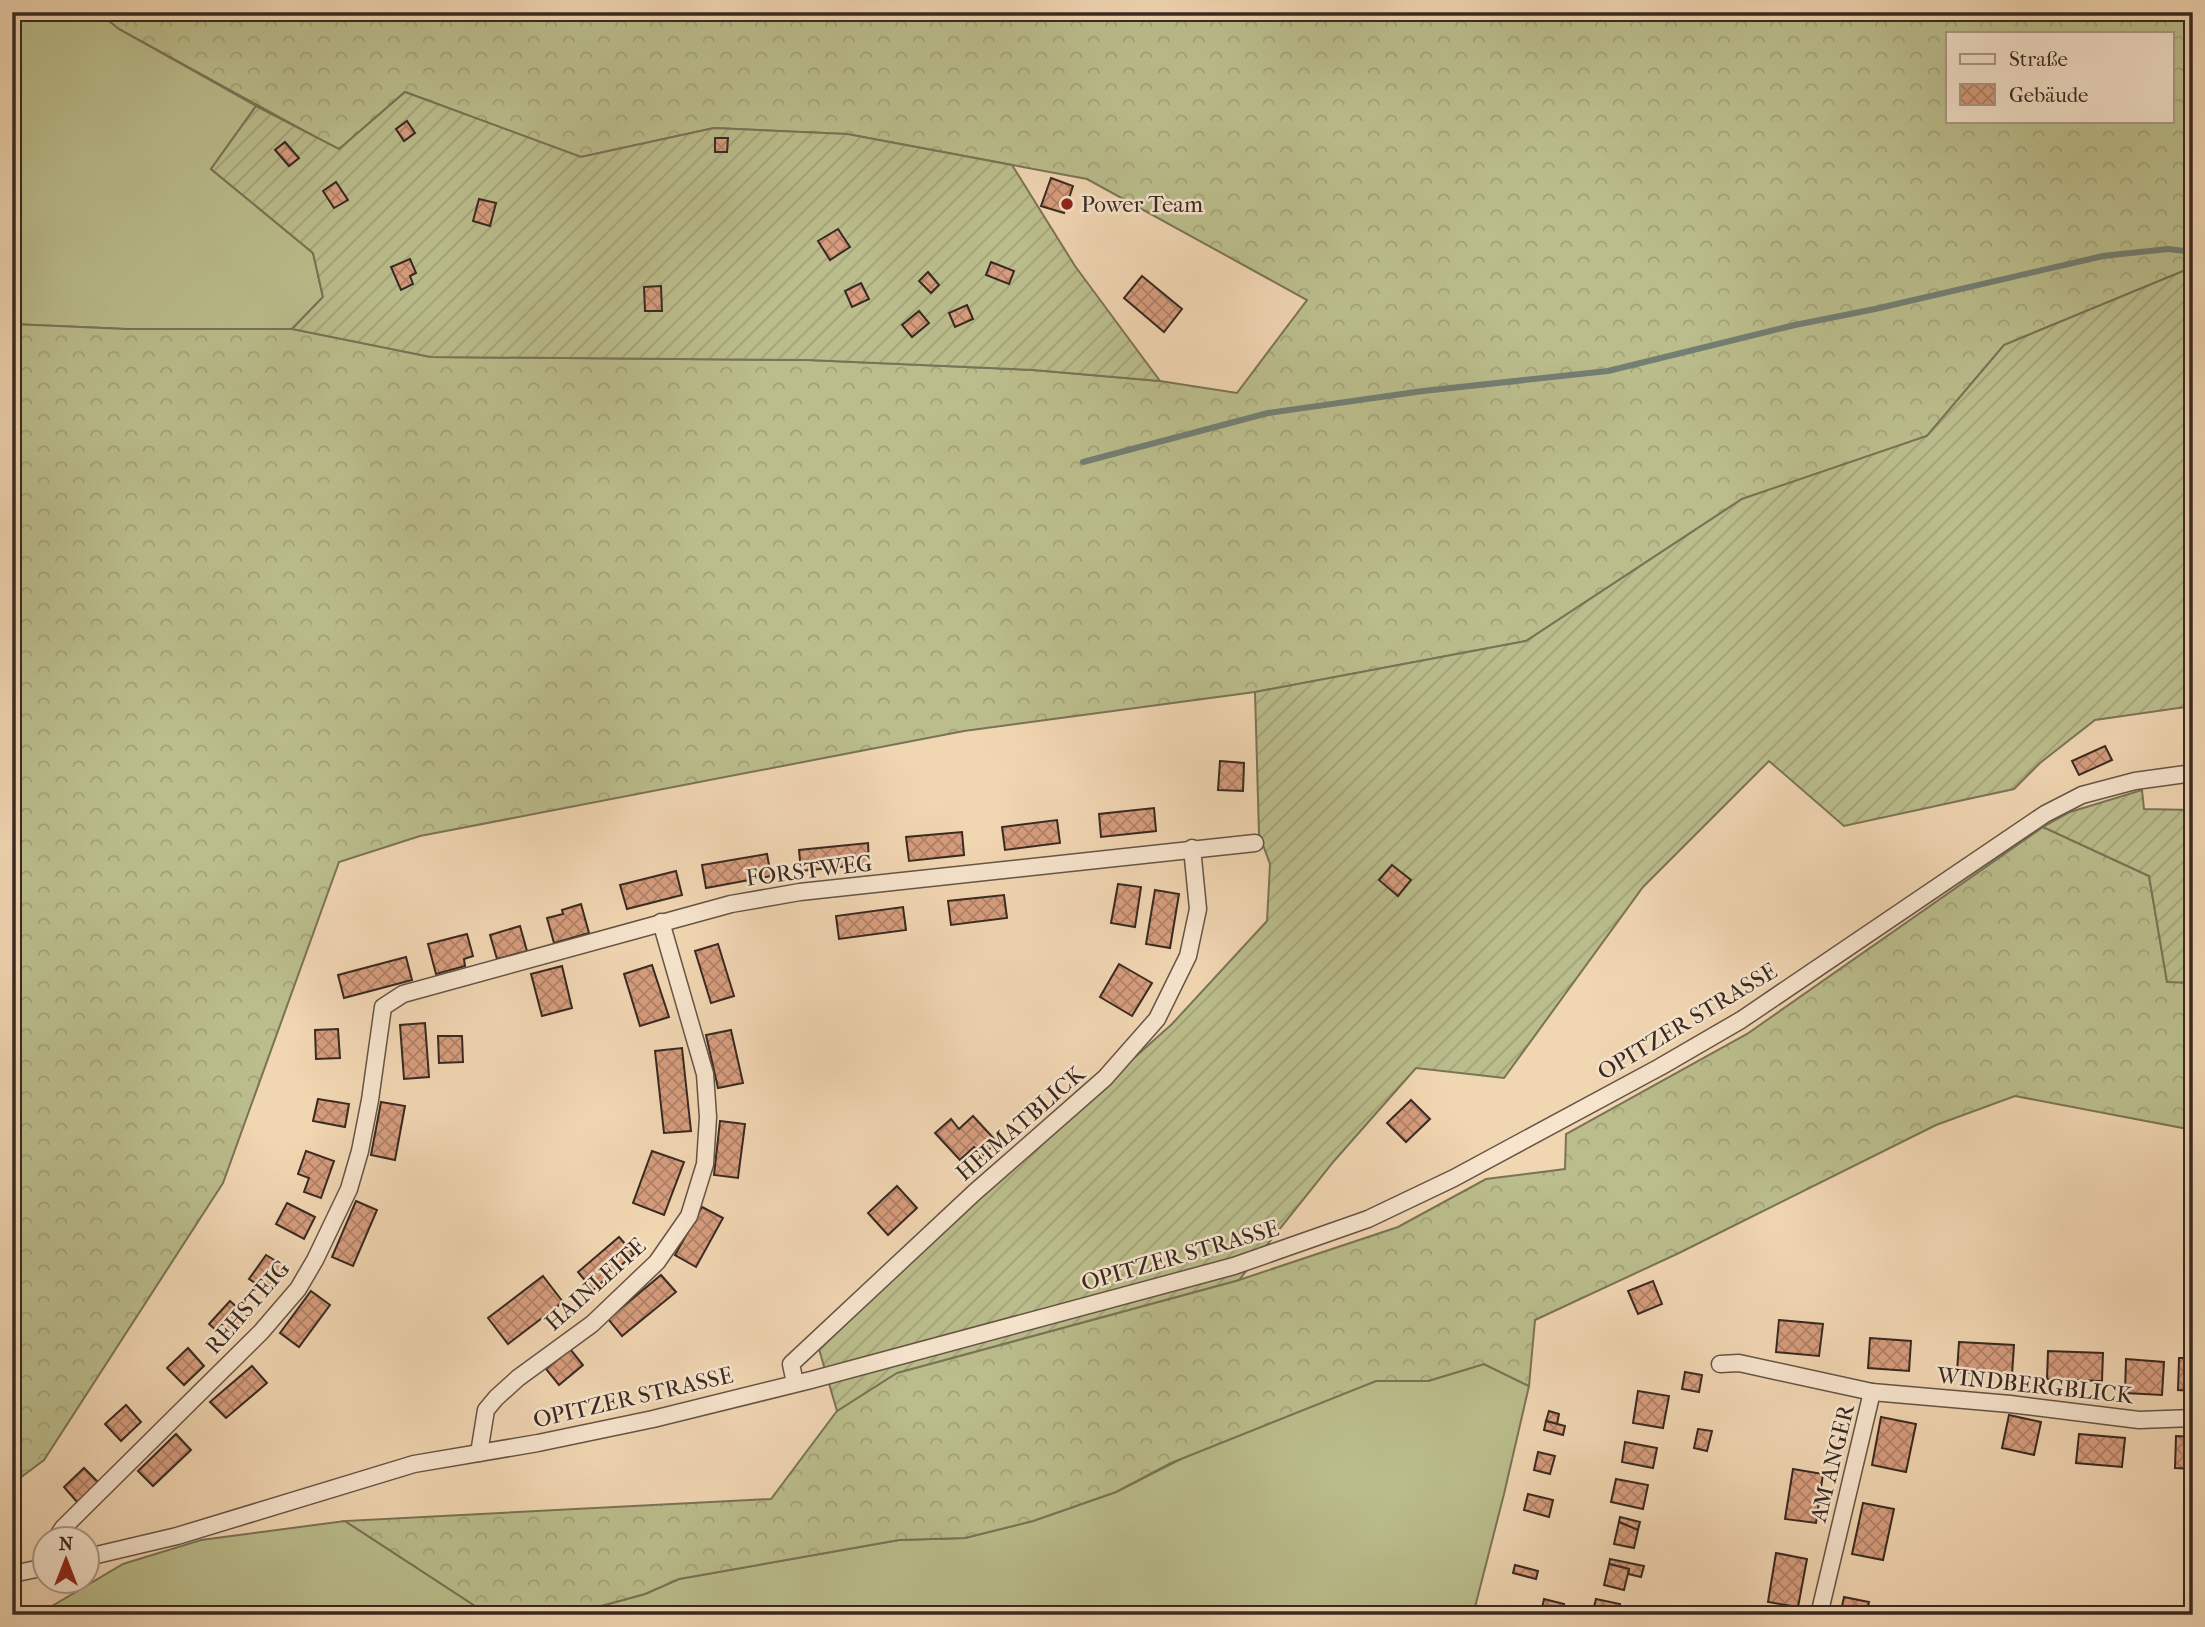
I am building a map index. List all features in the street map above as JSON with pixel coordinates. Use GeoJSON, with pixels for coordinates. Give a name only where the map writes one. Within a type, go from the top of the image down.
{"type":"FeatureCollection","features":[{"type":"Feature","properties":{"kind":"street","name":"OPITZER STRASSE"},"geometry":{"type":"LineString","coordinates":[[102,1554],[177,1536],[414,1464],[538,1443],[653,1419],[795,1383],[1234,1266],[1368,1219],[1454,1178],[1660,1067],[1741,1020],[2045,814],[2082,795],[2135,781],[2193,773]]}},
{"type":"Feature","properties":{"kind":"street","name":"FORSTWEG"},"geometry":{"type":"LineString","coordinates":[[383,1007],[403,995],[731,904],[800,892],[1255,843]]}},
{"type":"Feature","properties":{"kind":"street","name":"HEIMATBLICK"},"geometry":{"type":"LineString","coordinates":[[795,1383],[791,1364],[975,1192],[1105,1078],[1157,1019],[1188,956],[1198,909],[1192,848]]}},
{"type":"Feature","properties":{"kind":"street","name":"HAINLEITE"},"geometry":{"type":"LineString","coordinates":[[479,1453],[486,1410],[496,1398],[518,1378],[592,1324],[657,1262],[689,1216],[705,1164],[708,1117],[705,1074],[661,922]]}},
{"type":"Feature","properties":{"kind":"street","name":"REHSTEIG"},"geometry":{"type":"LineString","coordinates":[[65,1526],[261,1332],[298,1289],[349,1189],[372,1091],[383,1007]]}},
{"type":"Feature","properties":{"kind":"street","name":"AM ANGER"},"geometry":{"type":"LineString","coordinates":[[1720,1364],[1739,1363],[1872,1392],[1819,1615]]}},
{"type":"Feature","properties":{"kind":"street","name":"WINDBERGBLICK"},"geometry":{"type":"LineString","coordinates":[[1872,1392],[2010,1404],[2138,1420],[2193,1418]]}},
{"type":"Feature","properties":{"kind":"street"},"geometry":{"type":"LineString","coordinates":[[12,1574],[32,1569]]}},
{"type":"Feature","properties":{"kind":"green space"},"geometry":{"type":"Polygon","coordinates":[[[12,12],[98,12],[119,29],[256,106],[211,169],[313,253],[323,297],[292,329],[126,329],[12,324],[12,12]]]}},
{"type":"Feature","properties":{"kind":"green space"},"geometry":{"type":"Polygon","coordinates":[[[98,12],[2193,12],[2193,267],[2004,345],[1927,436],[1742,499],[1526,641],[1255,692],[964,731],[420,836],[339,862],[223,1183],[44,1460],[12,1484],[12,324],[126,329],[292,329],[431,357],[808,360],[1033,370],[1160,381],[1237,393],[1307,300],[1087,179],[847,134],[714,128],[581,157],[405,92],[339,150],[119,29],[98,12]]]}},
{"type":"Feature","properties":{"kind":"green space"},"geometry":{"type":"Polygon","coordinates":[[[405,92],[581,157],[714,128],[847,134],[1012,165],[1075,266],[1160,381],[1033,370],[808,360],[431,357],[292,329],[323,297],[313,253],[211,169],[256,106],[339,149],[405,92]]]}},
{"type":"Feature","properties":{"kind":"green space"},"geometry":{"type":"Polygon","coordinates":[[[2193,267],[2193,706],[2095,720],[2040,763],[2014,789],[1844,826],[1769,761],[1643,887],[1504,1078],[1416,1068],[1334,1161],[1239,1280],[897,1373],[837,1411],[819,1349],[975,1200],[1172,1024],[1267,921],[1270,864],[1259,834],[1255,692],[1526,641],[1742,499],[1927,436],[2004,345],[2193,267]]]}},
{"type":"Feature","properties":{"kind":"green space"},"geometry":{"type":"Polygon","coordinates":[[[2142,790],[2144,809],[2193,810],[2193,983],[2167,982],[2149,876],[2043,827],[2070,812],[2142,790]]]}},
{"type":"Feature","properties":{"kind":"green space"},"geometry":{"type":"Polygon","coordinates":[[[2043,827],[2149,876],[2167,981],[2193,983],[2193,1130],[2015,1096],[1936,1125],[1679,1253],[1535,1320],[1529,1386],[1484,1364],[1428,1381],[1376,1381],[1171,1463],[1116,1492],[1033,1521],[965,1538],[899,1540],[679,1579],[645,1594],[568,1615],[489,1615],[345,1521],[771,1499],[837,1411],[896,1373],[1239,1280],[1398,1227],[1486,1179],[1565,1169],[1566,1134],[1747,1034],[2043,827]]]}},
{"type":"Feature","properties":{"kind":"green space"},"geometry":{"type":"Polygon","coordinates":[[[1484,1364],[1529,1386],[1473,1615],[568,1615],[645,1594],[679,1579],[899,1540],[965,1538],[1033,1521],[1116,1492],[1232,1433],[1376,1381],[1428,1381],[1484,1364]]]}},
{"type":"Feature","properties":{"kind":"green space"},"geometry":{"type":"Polygon","coordinates":[[[345,1521],[489,1615],[37,1615],[69,1596],[102,1596],[102,1576],[123,1564],[201,1540],[345,1521]]]}},
{"type":"Feature","properties":{"kind":"building"},"geometry":{"type":"Polygon","coordinates":[[[407,121],[415,133],[404,141],[396,129],[407,121]]]}},
{"type":"Feature","properties":{"kind":"building"},"geometry":{"type":"Polygon","coordinates":[[[715,138],[728,138],[727,152],[715,152],[715,138]]]}},
{"type":"Feature","properties":{"kind":"building"},"geometry":{"type":"Polygon","coordinates":[[[285,142],[299,158],[289,166],[275,150],[285,142]]]}},
{"type":"Feature","properties":{"kind":"building"},"geometry":{"type":"Polygon","coordinates":[[[1051,178],[1073,186],[1064,213],[1041,206],[1051,178]]]}},
{"type":"Feature","properties":{"kind":"building"},"geometry":{"type":"Polygon","coordinates":[[[336,182],[348,200],[334,208],[323,191],[336,182]]]}},
{"type":"Feature","properties":{"kind":"building"},"geometry":{"type":"Polygon","coordinates":[[[479,199],[496,203],[490,226],[473,221],[479,199]]]}},
{"type":"Feature","properties":{"kind":"building"},"geometry":{"type":"Polygon","coordinates":[[[838,229],[850,247],[830,260],[818,241],[838,229]]]}},
{"type":"Feature","properties":{"kind":"building"},"geometry":{"type":"Polygon","coordinates":[[[410,259],[416,273],[410,276],[413,284],[401,290],[391,267],[410,259]]]}},
{"type":"Feature","properties":{"kind":"building"},"geometry":{"type":"Polygon","coordinates":[[[991,262],[1014,271],[1009,284],[986,275],[991,262]]]}},
{"type":"Feature","properties":{"kind":"building"},"geometry":{"type":"Polygon","coordinates":[[[928,272],[939,285],[931,293],[919,281],[928,272]]]}},
{"type":"Feature","properties":{"kind":"building"},"geometry":{"type":"Polygon","coordinates":[[[1142,276],[1182,309],[1164,332],[1124,298],[1142,276]]]}},
{"type":"Feature","properties":{"kind":"building"},"geometry":{"type":"Polygon","coordinates":[[[861,283],[869,299],[852,307],[845,291],[861,283]]]}},
{"type":"Feature","properties":{"kind":"building"},"geometry":{"type":"Polygon","coordinates":[[[661,286],[662,311],[645,311],[644,287],[661,286]]]}},
{"type":"Feature","properties":{"kind":"building"},"geometry":{"type":"Polygon","coordinates":[[[967,305],[973,319],[955,327],[949,313],[967,305]]]}},
{"type":"Feature","properties":{"kind":"building"},"geometry":{"type":"Polygon","coordinates":[[[919,311],[929,323],[912,337],[902,325],[919,311]]]}},
{"type":"Feature","properties":{"kind":"building"},"geometry":{"type":"Polygon","coordinates":[[[2105,746],[2112,760],[2079,775],[2072,761],[2105,746]]]}},
{"type":"Feature","properties":{"kind":"building"},"geometry":{"type":"Polygon","coordinates":[[[1220,761],[1244,763],[1243,791],[1218,790],[1220,761]]]}},
{"type":"Feature","properties":{"kind":"building"},"geometry":{"type":"Polygon","coordinates":[[[1154,808],[1156,831],[1101,837],[1099,814],[1154,808]]]}},
{"type":"Feature","properties":{"kind":"building"},"geometry":{"type":"Polygon","coordinates":[[[1057,820],[1060,843],[1005,850],[1002,827],[1057,820]]]}},
{"type":"Feature","properties":{"kind":"building"},"geometry":{"type":"Polygon","coordinates":[[[962,832],[964,855],[909,861],[906,837],[962,832]]]}},
{"type":"Feature","properties":{"kind":"building"},"geometry":{"type":"Polygon","coordinates":[[[868,843],[869,864],[801,871],[799,850],[868,843]]]}},
{"type":"Feature","properties":{"kind":"building"},"geometry":{"type":"Polygon","coordinates":[[[767,854],[771,876],[706,888],[702,865],[767,854]]]}},
{"type":"Feature","properties":{"kind":"building"},"geometry":{"type":"Polygon","coordinates":[[[1392,865],[1411,880],[1398,896],[1379,880],[1392,865]]]}},
{"type":"Feature","properties":{"kind":"building"},"geometry":{"type":"Polygon","coordinates":[[[676,871],[682,895],[627,909],[620,885],[676,871]]]}},
{"type":"Feature","properties":{"kind":"building"},"geometry":{"type":"Polygon","coordinates":[[[1118,884],[1141,887],[1135,927],[1111,923],[1118,884]]]}},
{"type":"Feature","properties":{"kind":"building"},"geometry":{"type":"Polygon","coordinates":[[[1155,890],[1179,894],[1170,948],[1146,944],[1155,890]]]}},
{"type":"Feature","properties":{"kind":"building"},"geometry":{"type":"Polygon","coordinates":[[[1004,895],[1007,918],[951,925],[948,901],[1004,895]]]}},
{"type":"Feature","properties":{"kind":"building"},"geometry":{"type":"Polygon","coordinates":[[[581,904],[589,933],[554,943],[547,918],[563,914],[562,910],[581,904]]]}},
{"type":"Feature","properties":{"kind":"building"},"geometry":{"type":"Polygon","coordinates":[[[903,907],[906,930],[839,939],[836,916],[903,907]]]}},
{"type":"Feature","properties":{"kind":"building"},"geometry":{"type":"Polygon","coordinates":[[[520,926],[527,951],[497,959],[490,935],[520,926]]]}},
{"type":"Feature","properties":{"kind":"building"},"geometry":{"type":"Polygon","coordinates":[[[467,934],[473,956],[464,959],[465,966],[436,974],[428,944],[467,934]]]}},
{"type":"Feature","properties":{"kind":"building"},"geometry":{"type":"Polygon","coordinates":[[[718,944],[734,996],[711,1003],[695,951],[718,944]]]}},
{"type":"Feature","properties":{"kind":"building"},"geometry":{"type":"Polygon","coordinates":[[[406,957],[412,980],[344,998],[338,975],[406,957]]]}},
{"type":"Feature","properties":{"kind":"building"},"geometry":{"type":"Polygon","coordinates":[[[1119,964],[1152,983],[1132,1016],[1100,997],[1119,964]]]}},
{"type":"Feature","properties":{"kind":"building"},"geometry":{"type":"Polygon","coordinates":[[[652,965],[669,1017],[640,1026],[624,974],[652,965]]]}},
{"type":"Feature","properties":{"kind":"building"},"geometry":{"type":"Polygon","coordinates":[[[562,966],[572,1008],[542,1016],[531,974],[562,966]]]}},
{"type":"Feature","properties":{"kind":"building"},"geometry":{"type":"Polygon","coordinates":[[[425,1023],[429,1077],[404,1079],[400,1025],[425,1023]]]}},
{"type":"Feature","properties":{"kind":"building"},"geometry":{"type":"Polygon","coordinates":[[[338,1029],[340,1058],[316,1059],[315,1030],[338,1029]]]}},
{"type":"Feature","properties":{"kind":"building"},"geometry":{"type":"Polygon","coordinates":[[[731,1030],[743,1083],[718,1088],[706,1035],[731,1030]]]}},
{"type":"Feature","properties":{"kind":"building"},"geometry":{"type":"Polygon","coordinates":[[[438,1036],[462,1036],[463,1062],[439,1063],[438,1036]]]}},
{"type":"Feature","properties":{"kind":"building"},"geometry":{"type":"Polygon","coordinates":[[[682,1048],[691,1131],[664,1133],[655,1051],[682,1048]]]}},
{"type":"Feature","properties":{"kind":"building"},"geometry":{"type":"Polygon","coordinates":[[[318,1099],[349,1104],[345,1127],[313,1121],[318,1099]]]}},
{"type":"Feature","properties":{"kind":"building"},"geometry":{"type":"Polygon","coordinates":[[[1411,1100],[1430,1119],[1406,1142],[1387,1123],[1411,1100]]]}},
{"type":"Feature","properties":{"kind":"building"},"geometry":{"type":"Polygon","coordinates":[[[381,1102],[405,1106],[395,1160],[371,1155],[381,1102]]]}},
{"type":"Feature","properties":{"kind":"building"},"geometry":{"type":"Polygon","coordinates":[[[973,1116],[997,1142],[982,1156],[974,1147],[960,1160],[935,1133],[951,1119],[959,1129],[973,1116]]]}},
{"type":"Feature","properties":{"kind":"building"},"geometry":{"type":"Polygon","coordinates":[[[720,1121],[745,1124],[738,1178],[714,1175],[720,1121]]]}},
{"type":"Feature","properties":{"kind":"building"},"geometry":{"type":"Polygon","coordinates":[[[306,1151],[334,1161],[321,1198],[304,1192],[309,1178],[298,1174],[306,1151]]]}},
{"type":"Feature","properties":{"kind":"building"},"geometry":{"type":"Polygon","coordinates":[[[652,1151],[684,1162],[664,1215],[633,1203],[652,1151]]]}},
{"type":"Feature","properties":{"kind":"building"},"geometry":{"type":"Polygon","coordinates":[[[897,1186],[917,1208],[888,1235],[868,1213],[897,1186]]]}},
{"type":"Feature","properties":{"kind":"building"},"geometry":{"type":"Polygon","coordinates":[[[356,1201],[377,1210],[353,1266],[332,1257],[356,1201]]]}},
{"type":"Feature","properties":{"kind":"building"},"geometry":{"type":"Polygon","coordinates":[[[287,1203],[315,1217],[304,1239],[276,1224],[287,1203]]]}},
{"type":"Feature","properties":{"kind":"building"},"geometry":{"type":"Polygon","coordinates":[[[702,1207],[723,1218],[696,1267],[675,1255],[702,1207]]]}},
{"type":"Feature","properties":{"kind":"building"},"geometry":{"type":"Polygon","coordinates":[[[619,1237],[634,1254],[593,1290],[578,1272],[619,1237]]]}},
{"type":"Feature","properties":{"kind":"building"},"geometry":{"type":"Polygon","coordinates":[[[266,1255],[286,1267],[269,1292],[249,1279],[266,1255]]]}},
{"type":"Feature","properties":{"kind":"building"},"geometry":{"type":"Polygon","coordinates":[[[661,1275],[676,1292],[622,1336],[608,1319],[661,1275]]]}},
{"type":"Feature","properties":{"kind":"building"},"geometry":{"type":"Polygon","coordinates":[[[543,1276],[563,1302],[508,1344],[488,1318],[543,1276]]]}},
{"type":"Feature","properties":{"kind":"building"},"geometry":{"type":"Polygon","coordinates":[[[1653,1281],[1662,1304],[1638,1314],[1628,1291],[1653,1281]]]}},
{"type":"Feature","properties":{"kind":"building"},"geometry":{"type":"Polygon","coordinates":[[[311,1291],[330,1305],[299,1347],[280,1333],[311,1291]]]}},
{"type":"Feature","properties":{"kind":"building"},"geometry":{"type":"Polygon","coordinates":[[[230,1301],[249,1318],[228,1341],[209,1324],[230,1301]]]}},
{"type":"Feature","properties":{"kind":"building"},"geometry":{"type":"Polygon","coordinates":[[[1779,1320],[1823,1324],[1819,1356],[1776,1352],[1779,1320]]]}},
{"type":"Feature","properties":{"kind":"building"},"geometry":{"type":"Polygon","coordinates":[[[1870,1338],[1911,1341],[1909,1371],[1868,1368],[1870,1338]]]}},
{"type":"Feature","properties":{"kind":"building"},"geometry":{"type":"Polygon","coordinates":[[[1959,1342],[2014,1345],[2012,1375],[1957,1372],[1959,1342]]]}},
{"type":"Feature","properties":{"kind":"building"},"geometry":{"type":"Polygon","coordinates":[[[188,1348],[204,1366],[184,1385],[167,1368],[188,1348]]]}},
{"type":"Feature","properties":{"kind":"building"},"geometry":{"type":"Polygon","coordinates":[[[570,1349],[583,1365],[559,1385],[546,1369],[570,1349]]]}},
{"type":"Feature","properties":{"kind":"building"},"geometry":{"type":"Polygon","coordinates":[[[2048,1351],[2103,1353],[2102,1381],[2047,1379],[2048,1351]]]}},
{"type":"Feature","properties":{"kind":"building"},"geometry":{"type":"Polygon","coordinates":[[[2179,1358],[2193,1358],[2193,1391],[2178,1390],[2179,1358]]]}},
{"type":"Feature","properties":{"kind":"building"},"geometry":{"type":"Polygon","coordinates":[[[2126,1359],[2164,1362],[2162,1395],[2125,1393],[2126,1359]]]}},
{"type":"Feature","properties":{"kind":"building"},"geometry":{"type":"Polygon","coordinates":[[[252,1366],[267,1383],[226,1418],[210,1402],[252,1366]]]}},
{"type":"Feature","properties":{"kind":"building"},"geometry":{"type":"Polygon","coordinates":[[[1685,1372],[1702,1375],[1699,1392],[1682,1389],[1685,1372]]]}},
{"type":"Feature","properties":{"kind":"building"},"geometry":{"type":"Polygon","coordinates":[[[1638,1391],[1669,1396],[1663,1428],[1633,1423],[1638,1391]]]}},
{"type":"Feature","properties":{"kind":"building"},"geometry":{"type":"Polygon","coordinates":[[[126,1405],[141,1422],[121,1441],[105,1424],[126,1405]]]}},
{"type":"Feature","properties":{"kind":"building"},"geometry":{"type":"Polygon","coordinates":[[[1549,1411],[1559,1414],[1557,1424],[1546,1421],[1549,1411]]]}},
{"type":"Feature","properties":{"kind":"building"},"geometry":{"type":"Polygon","coordinates":[[[2009,1415],[2041,1422],[2034,1455],[2002,1448],[2009,1415]]]}},
{"type":"Feature","properties":{"kind":"building"},"geometry":{"type":"Polygon","coordinates":[[[1881,1417],[1916,1424],[1906,1472],[1872,1465],[1881,1417]]]}},
{"type":"Feature","properties":{"kind":"building"},"geometry":{"type":"Polygon","coordinates":[[[1546,1421],[1565,1426],[1563,1435],[1544,1430],[1546,1421]]]}},
{"type":"Feature","properties":{"kind":"building"},"geometry":{"type":"Polygon","coordinates":[[[1698,1429],[1712,1431],[1707,1451],[1694,1448],[1698,1429]]]}},
{"type":"Feature","properties":{"kind":"building"},"geometry":{"type":"Polygon","coordinates":[[[176,1434],[191,1450],[153,1486],[138,1471],[176,1434]]]}},
{"type":"Feature","properties":{"kind":"building"},"geometry":{"type":"Polygon","coordinates":[[[2079,1434],[2125,1438],[2122,1467],[2076,1463],[2079,1434]]]}},
{"type":"Feature","properties":{"kind":"building"},"geometry":{"type":"Polygon","coordinates":[[[2176,1436],[2193,1437],[2193,1469],[2175,1468],[2176,1436]]]}},
{"type":"Feature","properties":{"kind":"building"},"geometry":{"type":"Polygon","coordinates":[[[1625,1442],[1657,1448],[1653,1468],[1622,1462],[1625,1442]]]}},
{"type":"Feature","properties":{"kind":"building"},"geometry":{"type":"Polygon","coordinates":[[[1538,1452],[1555,1456],[1550,1474],[1534,1470],[1538,1452]]]}},
{"type":"Feature","properties":{"kind":"building"},"geometry":{"type":"Polygon","coordinates":[[[84,1468],[99,1483],[78,1503],[64,1487],[84,1468]]]}},
{"type":"Feature","properties":{"kind":"building"},"geometry":{"type":"Polygon","coordinates":[[[1793,1469],[1823,1474],[1816,1523],[1785,1519],[1793,1469]]]}},
{"type":"Feature","properties":{"kind":"building"},"geometry":{"type":"Polygon","coordinates":[[[1616,1479],[1648,1485],[1643,1509],[1611,1502],[1616,1479]]]}},
{"type":"Feature","properties":{"kind":"building"},"geometry":{"type":"Polygon","coordinates":[[[1528,1494],[1553,1500],[1549,1517],[1524,1510],[1528,1494]]]}},
{"type":"Feature","properties":{"kind":"building"},"geometry":{"type":"Polygon","coordinates":[[[1863,1503],[1894,1509],[1883,1560],[1852,1554],[1863,1503]]]}},
{"type":"Feature","properties":{"kind":"building"},"geometry":{"type":"Polygon","coordinates":[[[1620,1517],[1640,1522],[1638,1530],[1619,1522],[1620,1517]]]}},
{"type":"Feature","properties":{"kind":"building"},"geometry":{"type":"Polygon","coordinates":[[[1619,1522],[1638,1530],[1634,1548],[1614,1544],[1619,1522]]]}},
{"type":"Feature","properties":{"kind":"building"},"geometry":{"type":"Polygon","coordinates":[[[1776,1553],[1807,1559],[1798,1607],[1768,1602],[1776,1553]]]}},
{"type":"Feature","properties":{"kind":"building"},"geometry":{"type":"Polygon","coordinates":[[[1610,1559],[1644,1566],[1641,1577],[1628,1574],[1629,1569],[1609,1564],[1610,1559]]]}},
{"type":"Feature","properties":{"kind":"building"},"geometry":{"type":"Polygon","coordinates":[[[1609,1564],[1629,1569],[1624,1590],[1604,1585],[1609,1564]]]}},
{"type":"Feature","properties":{"kind":"building"},"geometry":{"type":"Polygon","coordinates":[[[1515,1565],[1538,1571],[1536,1579],[1513,1573],[1515,1565]]]}},
{"type":"Feature","properties":{"kind":"building"},"geometry":{"type":"Polygon","coordinates":[[[1844,1597],[1869,1602],[1866,1615],[1840,1615],[1844,1597]]]}},
{"type":"Feature","properties":{"kind":"building"},"geometry":{"type":"Polygon","coordinates":[[[1544,1599],[1564,1604],[1562,1614],[1542,1608],[1544,1599]]]}},
{"type":"Feature","properties":{"kind":"building"},"geometry":{"type":"Polygon","coordinates":[[[1596,1599],[1620,1604],[1619,1612],[1594,1607],[1596,1599]]]}},
{"type":"Feature","properties":{"kind":"building"},"geometry":{"type":"Polygon","coordinates":[[[1601,1608],[1619,1612],[1618,1615],[1600,1615],[1601,1608]]]}},
{"type":"Feature","properties":{"kind":"waterway"},"geometry":{"type":"LineString","coordinates":[[1083,462],[1268,413],[1423,391],[1608,371],[1795,325],[2103,256],[2168,249],[2193,252]]}},
{"type":"Feature","properties":{"kind":"place","name":"Power Team"},"geometry":{"type":"Point","coordinates":[1067,204]}}]}
